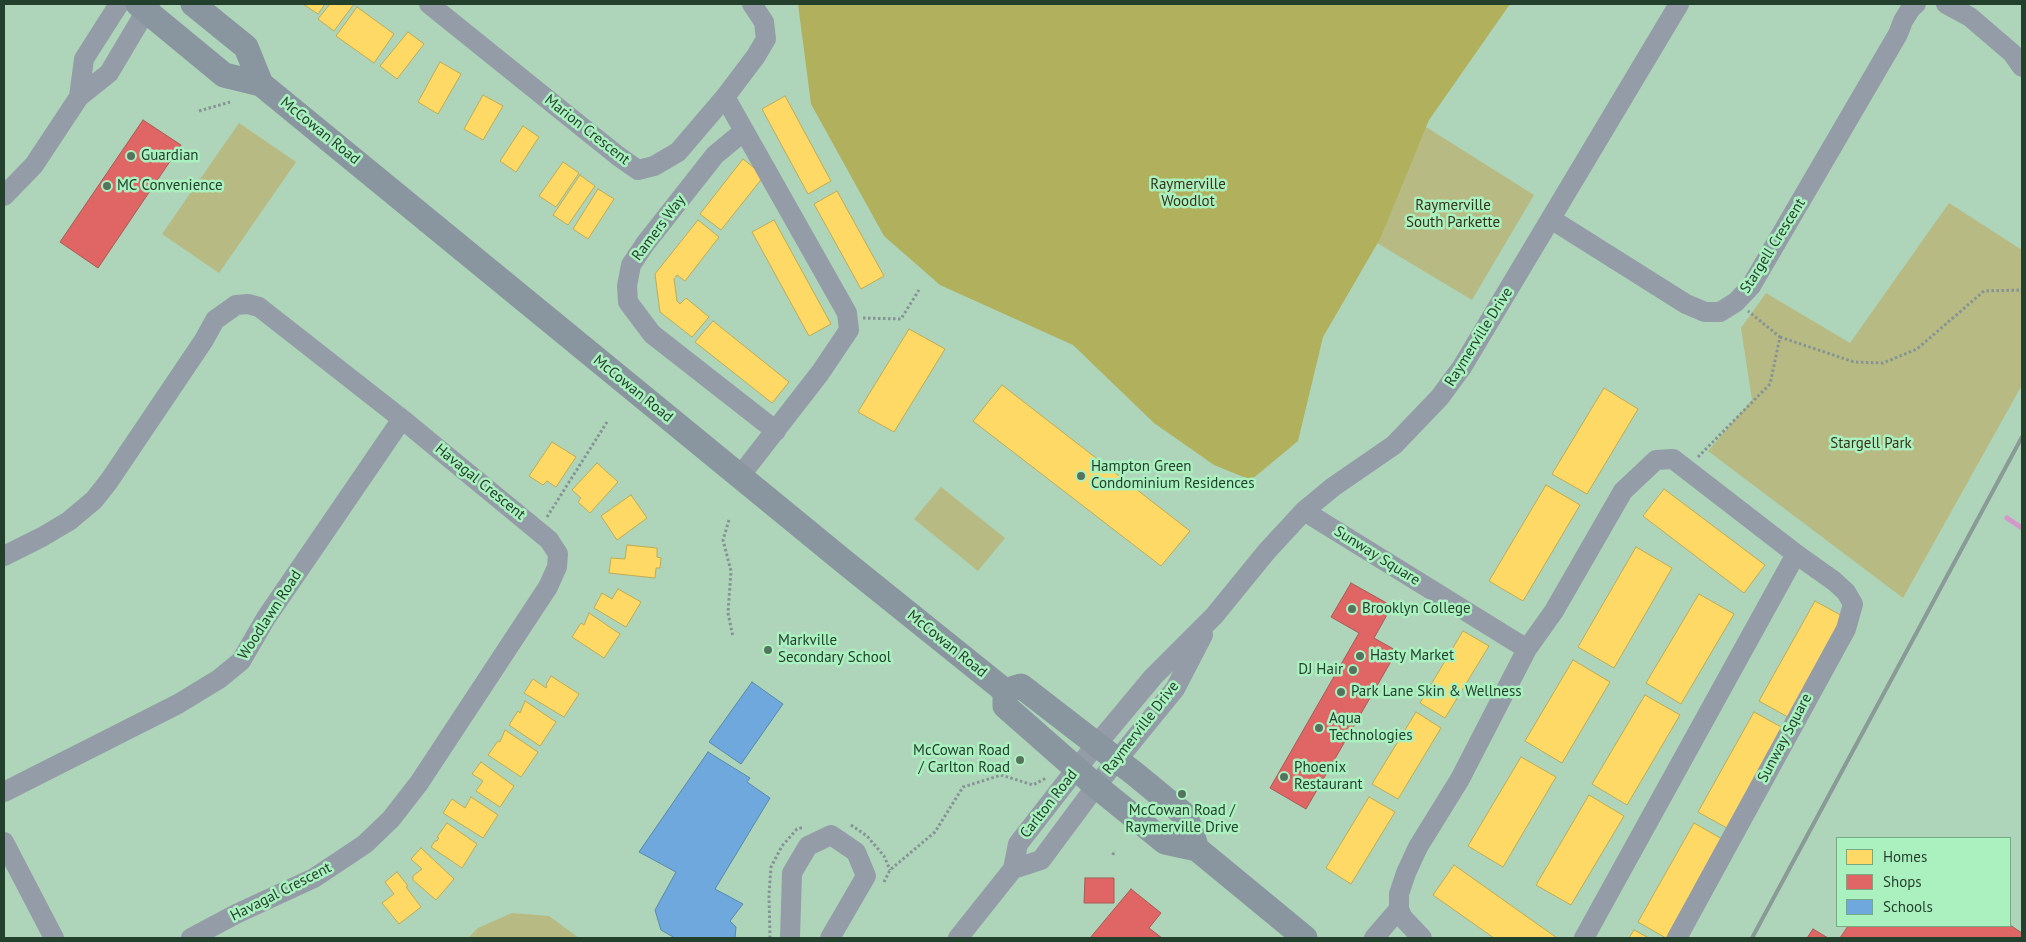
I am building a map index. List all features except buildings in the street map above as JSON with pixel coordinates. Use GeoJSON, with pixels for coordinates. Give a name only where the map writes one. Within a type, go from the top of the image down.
{"type":"FeatureCollection","features":[{"type":"Feature","properties":{"kind":"main road","name":"McCowan Road"},"geometry":{"type":"LineString","coordinates":[[193,4],[246,47],[261,84]]}},
{"type":"Feature","properties":{"kind":"main road","name":"McCowan Road"},"geometry":{"type":"LineString","coordinates":[[145,6],[224,75],[261,84],[1005,692],[1005,706],[1096,786],[1165,842],[1197,849],[1305,938]]}},
{"type":"Feature","properties":{"kind":"main road"},"geometry":{"type":"LineString","coordinates":[[1005,692],[1021,686],[1117,759],[1186,816],[1197,849]]}},
{"type":"Feature","properties":{"kind":"street"},"geometry":{"type":"LineString","coordinates":[[79,97],[84,59],[119,4]]}},
{"type":"Feature","properties":{"kind":"street","name":"Marion Crescent"},"geometry":{"type":"LineString","coordinates":[[429,4],[638,170],[654,166],[678,152],[725,97],[756,56],[766,39],[764,22],[752,4]]}},
{"type":"Feature","properties":{"kind":"street","name":"Raymerville Drive"},"geometry":{"type":"LineString","coordinates":[[1097,744],[1153,677],[1214,616],[1267,551],[1304,511],[1333,486],[1394,445],[1440,397],[1462,367],[1679,4]]}},
{"type":"Feature","properties":{"kind":"street","name":"Stargell Crescent"},"geometry":{"type":"LineString","coordinates":[[1551,219],[1686,304],[1705,312],[1720,312],[1736,302],[1751,286],[1775,248],[1898,34],[1903,21],[1911,8],[1916,4]]}},
{"type":"Feature","properties":{"kind":"street"},"geometry":{"type":"LineString","coordinates":[[1946,4],[1970,17],[2012,53],[2022,67]]}},
{"type":"Feature","properties":{"kind":"street"},"geometry":{"type":"LineString","coordinates":[[4,196],[34,166],[79,97],[109,73],[145,6]]}},
{"type":"Feature","properties":{"kind":"street"},"geometry":{"type":"LineString","coordinates":[[725,97],[847,313],[849,330],[820,373],[740,476]]}},
{"type":"Feature","properties":{"kind":"street","name":"Ramers Way"},"geometry":{"type":"LineString","coordinates":[[744,131],[715,155],[645,244],[631,265],[627,286],[628,302],[652,334],[776,431]]}},
{"type":"Feature","properties":{"kind":"street","name":"Havagal Crescent"},"geometry":{"type":"LineString","coordinates":[[4,556],[69,521],[94,500],[109,481],[204,340],[215,320],[236,305],[248,304],[260,307],[402,419],[538,530],[549,540],[558,554],[557,567],[548,587],[420,783],[391,819],[365,844],[314,878],[236,914],[192,938]]}},
{"type":"Feature","properties":{"kind":"street","name":"Woodlawn Road"},"geometry":{"type":"LineString","coordinates":[[4,792],[178,704],[219,679],[241,661],[266,618],[402,419]]}},
{"type":"Feature","properties":{"kind":"street","name":"Sunway Square"},"geometry":{"type":"LineString","coordinates":[[1399,909],[1399,894],[1418,847],[1460,778],[1527,649],[1554,611],[1623,491],[1656,460],[1673,459],[1846,592],[1853,604],[1846,629],[1677,938]]}},
{"type":"Feature","properties":{"kind":"street","name":"Sunway Square"},"geometry":{"type":"LineString","coordinates":[[1304,511],[1527,649]]}},
{"type":"Feature","properties":{"kind":"street"},"geometry":{"type":"LineString","coordinates":[[1584,938],[1796,554]]}},
{"type":"Feature","properties":{"kind":"street","name":"Raymerville Drive"},"geometry":{"type":"LineString","coordinates":[[1096,786],[1175,689],[1214,616]]}},
{"type":"Feature","properties":{"kind":"street","name":"Carlton Road"},"geometry":{"type":"LineString","coordinates":[[958,938],[1013,869],[1018,844],[1097,744]]}},
{"type":"Feature","properties":{"kind":"street","name":"Carlton Road"},"geometry":{"type":"LineString","coordinates":[[1013,869],[1041,860],[1096,786]]}},
{"type":"Feature","properties":{"kind":"street"},"geometry":{"type":"LineString","coordinates":[[790,938],[792,873],[808,846],[831,836],[856,852],[866,876],[830,938]]}},
{"type":"Feature","properties":{"kind":"street"},"geometry":{"type":"LineString","coordinates":[[4,842],[54,938]]}},
{"type":"Feature","properties":{"kind":"street"},"geometry":{"type":"LineString","coordinates":[[1374,938],[1399,909],[1403,918],[1422,938]]}},
{"type":"Feature","properties":{"kind":"path"},"geometry":{"type":"LineString","coordinates":[[199,111],[230,102]]}},
{"type":"Feature","properties":{"kind":"path"},"geometry":{"type":"LineString","coordinates":[[848,322],[861,318],[901,319],[919,290]]}},
{"type":"Feature","properties":{"kind":"path"},"geometry":{"type":"LineString","coordinates":[[1736,302],[1780,337],[1854,362],[1883,362],[1917,349],[1984,290],[2022,290]]}},
{"type":"Feature","properties":{"kind":"path"},"geometry":{"type":"LineString","coordinates":[[1687,468],[1770,384],[1780,337]]}},
{"type":"Feature","properties":{"kind":"path"},"geometry":{"type":"LineString","coordinates":[[538,530],[607,422]]}},
{"type":"Feature","properties":{"kind":"path"},"geometry":{"type":"LineString","coordinates":[[729,520],[723,540],[731,571],[728,613],[733,637]]}},
{"type":"Feature","properties":{"kind":"path"},"geometry":{"type":"LineString","coordinates":[[890,870],[935,832],[963,787],[1001,775],[1033,785],[1048,777]]}},
{"type":"Feature","properties":{"kind":"path"},"geometry":{"type":"LineString","coordinates":[[1113,855],[1114,850]]}},
{"type":"Feature","properties":{"kind":"green space","name":"Raymerville Woodlot"},"geometry":{"type":"Polygon","coordinates":[[[798,4],[1510,4],[1429,120],[1380,239],[1323,337],[1298,441],[1251,480],[1214,465],[1154,423],[1073,345],[940,285],[884,236],[811,104],[798,4]]]}},
{"type":"Feature","properties":{"kind":"green space"},"geometry":{"type":"Polygon","coordinates":[[[239,123],[296,162],[219,273],[162,234],[239,123]]]}},
{"type":"Feature","properties":{"kind":"green space","name":"Raymerville South Parkette"},"geometry":{"type":"Polygon","coordinates":[[[1426,127],[1534,195],[1472,300],[1377,243],[1426,127]]]}},
{"type":"Feature","properties":{"kind":"green space","name":"Stargell Park"},"geometry":{"type":"Polygon","coordinates":[[[1949,203],[2022,250],[2022,385],[1903,598],[1708,451],[1752,400],[1741,328],[1766,293],[1850,343],[1949,203]]]}},
{"type":"Feature","properties":{"kind":"green space"},"geometry":{"type":"Polygon","coordinates":[[[941,487],[1005,538],[978,571],[914,519],[941,487]]]}},
{"type":"Feature","properties":{"kind":"green space"},"geometry":{"type":"Polygon","coordinates":[[[512,913],[549,916],[579,938],[468,938],[478,928],[512,913]]]}},
{"type":"Feature","properties":{"kind":"waterway"},"geometry":{"type":"LineString","coordinates":[[2007,518],[2022,528]]}},
{"type":"Feature","properties":{"kind":"railway"},"geometry":{"type":"LineString","coordinates":[[1752,938],[2022,437]]}},
{"type":"Feature","properties":{"kind":"place","name":"Guardian"},"geometry":{"type":"Point","coordinates":[131,156]}},
{"type":"Feature","properties":{"kind":"place","name":"MC Convenience"},"geometry":{"type":"Point","coordinates":[107,186]}},
{"type":"Feature","properties":{"kind":"place","name":"Hampton Green Condominium Residences"},"geometry":{"type":"Point","coordinates":[1081,476]}},
{"type":"Feature","properties":{"kind":"place","name":"Brooklyn College"},"geometry":{"type":"Point","coordinates":[1352,609]}},
{"type":"Feature","properties":{"kind":"place","name":"Markville Secondary School"},"geometry":{"type":"Point","coordinates":[768,650]}},
{"type":"Feature","properties":{"kind":"place","name":"Hasty Market"},"geometry":{"type":"Point","coordinates":[1360,656]}},
{"type":"Feature","properties":{"kind":"place","name":"DJ Hair"},"geometry":{"type":"Point","coordinates":[1353,670]}},
{"type":"Feature","properties":{"kind":"place","name":"Park Lane Skin & Wellness"},"geometry":{"type":"Point","coordinates":[1341,692]}},
{"type":"Feature","properties":{"kind":"place","name":"Aqua Technologies"},"geometry":{"type":"Point","coordinates":[1319,728]}},
{"type":"Feature","properties":{"kind":"place","name":"McCowan Road / Carlton Road"},"geometry":{"type":"Point","coordinates":[1020,760]}},
{"type":"Feature","properties":{"kind":"place","name":"Phoenix Restaurant"},"geometry":{"type":"Point","coordinates":[1284,777]}},
{"type":"Feature","properties":{"kind":"place","name":"McCowan Road / Raymerville Drive"},"geometry":{"type":"Point","coordinates":[1182,794]}}]}
